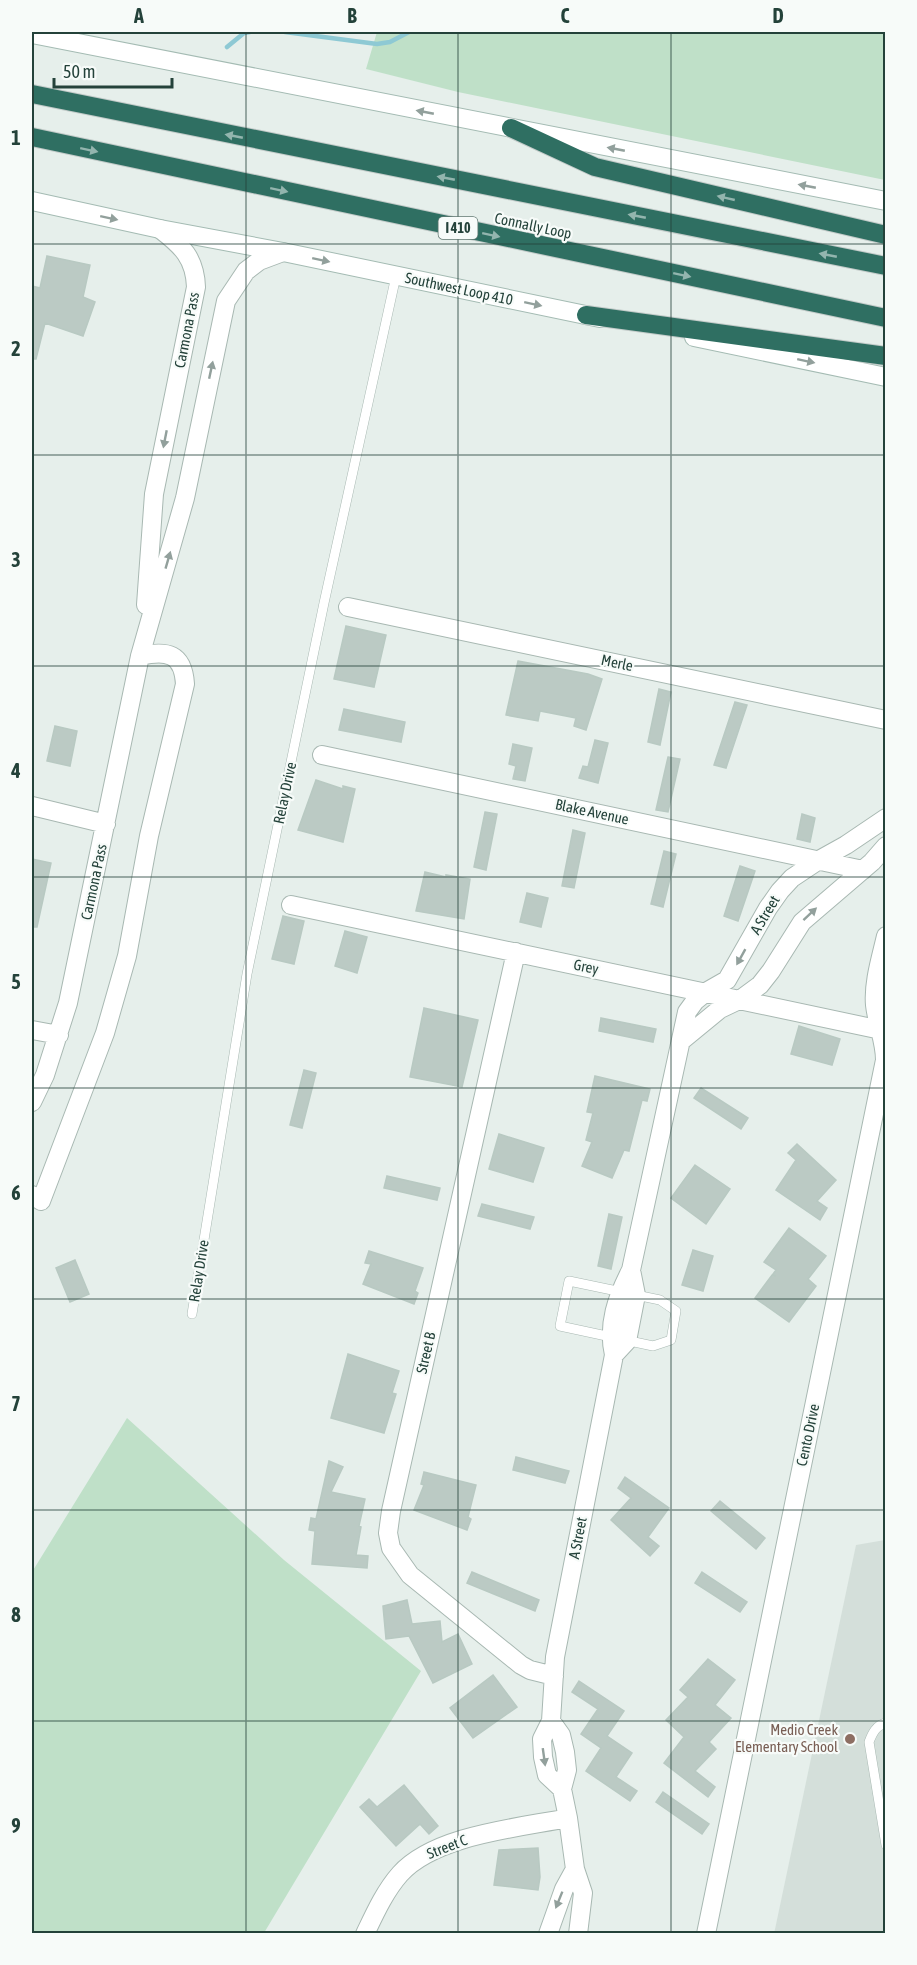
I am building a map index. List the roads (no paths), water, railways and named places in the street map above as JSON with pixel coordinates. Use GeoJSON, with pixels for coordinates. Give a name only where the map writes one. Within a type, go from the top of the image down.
{"type":"FeatureCollection","features":[{"type":"Feature","properties":{"kind":"highway","name":"Connally Loop"},"geometry":{"type":"LineString","coordinates":[[32,94],[885,266]]}},
{"type":"Feature","properties":{"kind":"highway"},"geometry":{"type":"LineString","coordinates":[[511,128],[595,167],[885,235]]}},
{"type":"Feature","properties":{"kind":"highway","name":"Connally Loop"},"geometry":{"type":"LineString","coordinates":[[32,137],[885,318]]}},
{"type":"Feature","properties":{"kind":"highway"},"geometry":{"type":"LineString","coordinates":[[585,315],[885,356]]}},
{"type":"Feature","properties":{"kind":"street"},"geometry":{"type":"LineString","coordinates":[[32,34],[885,201]]}},
{"type":"Feature","properties":{"kind":"street","name":"Southwest Loop 410"},"geometry":{"type":"LineString","coordinates":[[32,201],[885,377]]}},
{"type":"Feature","properties":{"kind":"street","name":"Carmona Pass"},"geometry":{"type":"LineString","coordinates":[[140,656],[150,571],[154,494],[196,287],[195,272],[185,251],[160,229]]}},
{"type":"Feature","properties":{"kind":"street","name":"Carmona Pass"},"geometry":{"type":"LineString","coordinates":[[32,1102],[45,1075],[68,1002],[140,656],[185,498],[226,301],[246,271],[259,261],[283,252]]}},
{"type":"Feature","properties":{"kind":"street"},"geometry":{"type":"LineString","coordinates":[[171,408],[201,415]]}},
{"type":"Feature","properties":{"kind":"street","name":"Merle"},"geometry":{"type":"LineString","coordinates":[[348,607],[885,720]]}},
{"type":"Feature","properties":{"kind":"street"},"geometry":{"type":"LineString","coordinates":[[32,1195],[41,1201],[105,1033],[127,956],[149,836],[185,684],[184,670],[173,657],[155,653],[140,656]]}},
{"type":"Feature","properties":{"kind":"street","name":"Blake Avenue"},"geometry":{"type":"LineString","coordinates":[[322,755],[863,870]]}},
{"type":"Feature","properties":{"kind":"street"},"geometry":{"type":"LineString","coordinates":[[32,806],[106,824]]}},
{"type":"Feature","properties":{"kind":"street"},"geometry":{"type":"LineString","coordinates":[[681,1041],[720,1009],[741,999],[760,985],[802,922],[863,870],[885,846],[879,822]]}},
{"type":"Feature","properties":{"kind":"street","name":"A Street"},"geometry":{"type":"LineString","coordinates":[[578,1934],[583,1893],[575,1869],[562,1789],[567,1770],[565,1752],[561,1736],[551,1722],[555,1657],[632,1270],[687,1012],[706,992],[727,980],[768,908],[792,878],[879,822]]}},
{"type":"Feature","properties":{"kind":"street","name":"Grey"},"geometry":{"type":"LineString","coordinates":[[291,905],[881,1030]]}},
{"type":"Feature","properties":{"kind":"street","name":"Cento Drive"},"geometry":{"type":"LineString","coordinates":[[706,1934],[885,1060],[875,1008],[875,995],[885,936]]}},
{"type":"Feature","properties":{"kind":"street","name":"Street B"},"geometry":{"type":"LineString","coordinates":[[516,952],[388,1533],[391,1548],[410,1575],[521,1665],[554,1676]]}},
{"type":"Feature","properties":{"kind":"street"},"geometry":{"type":"LineString","coordinates":[[32,1030],[59,1035]]}},
{"type":"Feature","properties":{"kind":"street","name":"Street C"},"geometry":{"type":"LineString","coordinates":[[365,1934],[388,1890],[400,1874],[436,1848],[454,1841],[568,1818]]}},
{"type":"Feature","properties":{"kind":"street"},"geometry":{"type":"LineString","coordinates":[[548,1934],[564,1888],[575,1869]]}},
{"type":"Feature","properties":{"kind":"lane","name":"Relay Drive"},"geometry":{"type":"LineString","coordinates":[[192,1314],[248,974],[324,603],[396,276]]}},
{"type":"Feature","properties":{"kind":"lane"},"geometry":{"type":"LineString","coordinates":[[569,1281],[660,1300],[676,1311],[671,1340],[653,1346],[617,1344],[560,1326],[569,1281]]}},
{"type":"Feature","properties":{"kind":"lane"},"geometry":{"type":"LineString","coordinates":[[885,1723],[873,1731],[869,1742],[885,1845]]}},
{"type":"Feature","properties":{"kind":"waterway"},"geometry":{"type":"LineString","coordinates":[[227,47],[244,33],[250,32]]}},
{"type":"Feature","properties":{"kind":"waterway"},"geometry":{"type":"LineString","coordinates":[[285,32],[377,44],[390,42],[409,32]]}},
{"type":"Feature","properties":{"kind":"place","name":"Medio Creek Elementary School"},"geometry":{"type":"Point","coordinates":[850,1739]}}]}
